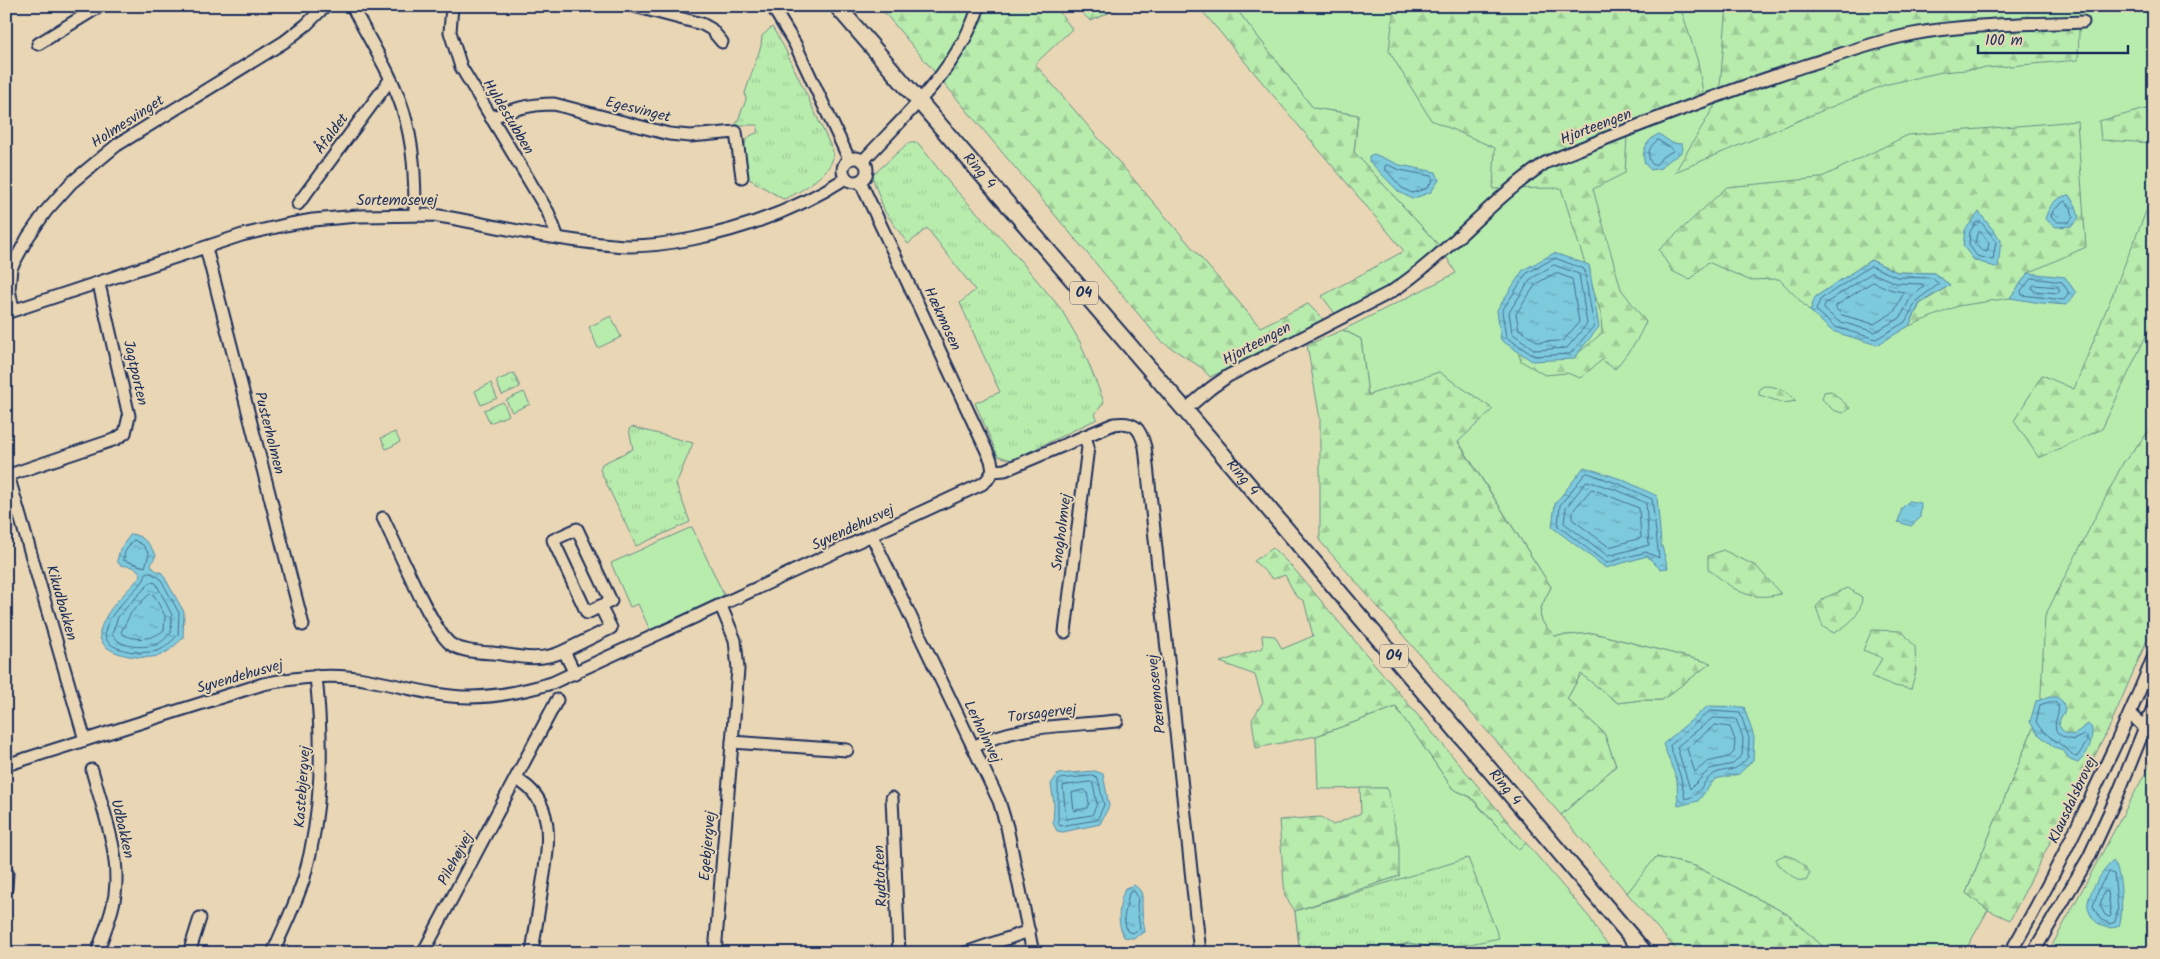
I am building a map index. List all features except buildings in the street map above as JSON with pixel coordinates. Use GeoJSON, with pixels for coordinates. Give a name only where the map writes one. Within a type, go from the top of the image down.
{"type":"FeatureCollection","features":[{"type":"Feature","properties":{"kind":"main road","name":"Ring 4"},"geometry":{"type":"LineString","coordinates":[[837,6],[1185,410],[1645,953]]}},
{"type":"Feature","properties":{"kind":"street"},"geometry":{"type":"LineString","coordinates":[[38,44],[100,6]]}},
{"type":"Feature","properties":{"kind":"street","name":"Holmesvinget"},"geometry":{"type":"LineString","coordinates":[[10,312],[9,263],[46,211],[71,183],[117,145],[284,42],[306,25],[325,6]]}},
{"type":"Feature","properties":{"kind":"street"},"geometry":{"type":"LineString","coordinates":[[352,6],[403,109],[415,170],[415,214]]}},
{"type":"Feature","properties":{"kind":"street","name":"Hyldestubben"},"geometry":{"type":"LineString","coordinates":[[452,6],[449,20],[450,32],[461,67],[548,212],[558,238]]}},
{"type":"Feature","properties":{"kind":"street"},"geometry":{"type":"LineString","coordinates":[[634,6],[702,24],[711,29],[722,42]]}},
{"type":"Feature","properties":{"kind":"street"},"geometry":{"type":"LineString","coordinates":[[772,6],[795,44],[848,159]]}},
{"type":"Feature","properties":{"kind":"street"},"geometry":{"type":"LineString","coordinates":[[863,161],[933,87],[962,46],[979,6]]}},
{"type":"Feature","properties":{"kind":"street","name":"Hjorteengen"},"geometry":{"type":"LineString","coordinates":[[1185,410],[1228,376],[1391,292],[1416,276],[1521,180],[1545,163],[1727,92],[1866,46],[1913,34],[1946,30],[2083,22]]}},
{"type":"Feature","properties":{"kind":"street","name":"Åfaldet"},"geometry":{"type":"LineString","coordinates":[[298,204],[390,80]]}},
{"type":"Feature","properties":{"kind":"street","name":"Egesvinget"},"geometry":{"type":"LineString","coordinates":[[492,118],[517,107],[535,104],[554,104],[669,134],[690,136],[736,132],[742,177]]}},
{"type":"Feature","properties":{"kind":"street"},"geometry":{"type":"LineString","coordinates":[[854,158],[863,161],[867,170],[866,175],[860,180],[852,182],[846,178],[843,167],[848,159],[854,158]]}},
{"type":"Feature","properties":{"kind":"street","name":"Sortemosevej"},"geometry":{"type":"LineString","coordinates":[[10,312],[242,235],[304,221],[358,216],[415,214],[474,221],[558,238],[615,246],[663,244],[726,232],[785,212],[817,196],[846,178]]}},
{"type":"Feature","properties":{"kind":"street","name":"Hækmosen"},"geometry":{"type":"LineString","coordinates":[[860,180],[991,460],[992,471]]}},
{"type":"Feature","properties":{"kind":"street","name":"Pusterholmen"},"geometry":{"type":"LineString","coordinates":[[206,248],[303,624]]}},
{"type":"Feature","properties":{"kind":"street","name":"Jagtporten"},"geometry":{"type":"LineString","coordinates":[[7,476],[116,439],[125,433],[129,416],[99,284]]}},
{"type":"Feature","properties":{"kind":"street","name":"Pæremosevej"},"geometry":{"type":"LineString","coordinates":[[1085,436],[1122,422],[1136,427],[1141,432],[1145,447],[1200,953]]}},
{"type":"Feature","properties":{"kind":"street"},"geometry":{"type":"LineString","coordinates":[[992,471],[1006,470],[1085,436]]}},
{"type":"Feature","properties":{"kind":"street","name":"Snogholmvej"},"geometry":{"type":"LineString","coordinates":[[1065,632],[1088,448],[1085,436]]}},
{"type":"Feature","properties":{"kind":"street","name":"Syvendehusvej"},"geometry":{"type":"LineString","coordinates":[[6,765],[263,684],[316,676],[367,679],[433,694],[470,697],[502,695],[530,690],[575,674],[982,484],[987,480],[992,471]]}},
{"type":"Feature","properties":{"kind":"street","name":"Kikudbakken"},"geometry":{"type":"LineString","coordinates":[[7,476],[85,740]]}},
{"type":"Feature","properties":{"kind":"street"},"geometry":{"type":"LineString","coordinates":[[383,518],[440,634],[452,645],[459,648],[530,659],[548,658],[611,628],[600,606]]}},
{"type":"Feature","properties":{"kind":"street"},"geometry":{"type":"LineString","coordinates":[[576,529],[611,601],[600,606],[587,613],[553,540],[576,529]]}},
{"type":"Feature","properties":{"kind":"street","name":"Lerholmvej"},"geometry":{"type":"LineString","coordinates":[[872,536],[999,801],[1007,827],[1033,953]]}},
{"type":"Feature","properties":{"kind":"street","name":"Egebjergvej"},"geometry":{"type":"LineString","coordinates":[[715,953],[738,669],[738,654],[735,640],[721,606]]}},
{"type":"Feature","properties":{"kind":"street"},"geometry":{"type":"LineString","coordinates":[[564,651],[575,674]]}},
{"type":"Feature","properties":{"kind":"street","name":"Klausdalsbrovej"},"geometry":{"type":"LineString","coordinates":[[2010,953],[2072,839],[2130,713],[2154,655]]}},
{"type":"Feature","properties":{"kind":"street","name":"Kastebjergvej"},"geometry":{"type":"LineString","coordinates":[[273,953],[303,880],[318,813],[321,732],[316,676]]}},
{"type":"Feature","properties":{"kind":"street","name":"Pilehøjvej"},"geometry":{"type":"LineString","coordinates":[[423,953],[557,700]]}},
{"type":"Feature","properties":{"kind":"street"},"geometry":{"type":"LineString","coordinates":[[2032,953],[2088,857],[2150,730],[2153,707],[2130,713]]}},
{"type":"Feature","properties":{"kind":"street"},"geometry":{"type":"LineString","coordinates":[[2130,713],[2150,730]]}},
{"type":"Feature","properties":{"kind":"street","name":"Torsagervej"},"geometry":{"type":"LineString","coordinates":[[973,747],[993,737],[1014,732],[1117,721]]}},
{"type":"Feature","properties":{"kind":"street"},"geometry":{"type":"LineString","coordinates":[[732,742],[847,750]]}},
{"type":"Feature","properties":{"kind":"street","name":"Udbakken"},"geometry":{"type":"LineString","coordinates":[[92,770],[113,847],[116,871],[112,908],[96,953]]}},
{"type":"Feature","properties":{"kind":"street"},"geometry":{"type":"LineString","coordinates":[[516,779],[529,786],[536,796],[547,824],[548,844],[532,953]]}},
{"type":"Feature","properties":{"kind":"street","name":"Rydtoften"},"geometry":{"type":"LineString","coordinates":[[892,798],[899,953]]}},
{"type":"Feature","properties":{"kind":"street"},"geometry":{"type":"LineString","coordinates":[[6,888],[7,873]]}},
{"type":"Feature","properties":{"kind":"street"},"geometry":{"type":"LineString","coordinates":[[189,953],[200,918]]}},
{"type":"Feature","properties":{"kind":"street"},"geometry":{"type":"LineString","coordinates":[[965,953],[1029,931]]}},
{"type":"Feature","properties":{"kind":"green space"},"geometry":{"type":"Polygon","coordinates":[[[879,6],[1055,6],[1072,29],[1035,64],[1260,327],[1308,304],[1326,322],[1210,377],[1202,368],[1161,341],[879,6]]]}},
{"type":"Feature","properties":{"kind":"green space"},"geometry":{"type":"Polygon","coordinates":[[[1074,6],[1123,6],[1091,21],[1074,6]]]}},
{"type":"Feature","properties":{"kind":"green space"},"geometry":{"type":"Polygon","coordinates":[[[1198,6],[1234,6],[1313,108],[1358,115],[1354,152],[1441,248],[1395,284],[1336,315],[1322,296],[1404,251],[1198,6]]]}},
{"type":"Feature","properties":{"kind":"green space"},"geometry":{"type":"Polygon","coordinates":[[[1234,6],[2154,6],[2154,425],[2123,463],[2040,711],[1966,893],[1988,910],[1964,953],[1830,953],[1787,914],[1695,866],[1657,857],[1627,893],[1561,815],[1616,766],[1604,733],[1567,699],[1581,674],[1618,703],[1662,700],[1710,663],[1593,633],[1555,636],[1543,623],[1540,613],[1543,602],[1551,587],[1458,441],[1492,409],[1368,395],[1361,339],[1343,330],[1456,273],[1441,248],[1354,152],[1358,115],[1313,108],[1234,6]]]}},
{"type":"Feature","properties":{"kind":"green space"},"geometry":{"type":"Polygon","coordinates":[[[1394,6],[1680,6],[1698,62],[1703,93],[1653,118],[1627,135],[1625,173],[1593,189],[1621,289],[1646,322],[1636,342],[1615,369],[1602,360],[1580,378],[1567,373],[1545,375],[1521,361],[1516,346],[1544,353],[1575,356],[1602,333],[1601,314],[1561,188],[1493,189],[1495,148],[1431,120],[1389,51],[1394,6]]]}},
{"type":"Feature","properties":{"kind":"green space"},"geometry":{"type":"Polygon","coordinates":[[[1727,6],[1943,6],[1945,8],[2047,11],[2046,6],[2080,6],[2078,60],[1942,72],[1884,85],[1675,172],[1719,98],[1727,6]]]}},
{"type":"Feature","properties":{"kind":"green space"},"geometry":{"type":"Polygon","coordinates":[[[772,27],[784,47],[833,154],[831,163],[820,176],[804,188],[783,199],[746,177],[745,145],[751,135],[757,133],[758,125],[736,125],[746,100],[745,93],[761,46],[762,36],[772,27]]]}},
{"type":"Feature","properties":{"kind":"green space"},"geometry":{"type":"Polygon","coordinates":[[[2154,107],[2154,143],[2101,140],[2099,121],[2154,107]]]}},
{"type":"Feature","properties":{"kind":"green space"},"geometry":{"type":"Polygon","coordinates":[[[2077,121],[2086,247],[2028,273],[2010,298],[1958,306],[1909,326],[1920,304],[1950,285],[1934,273],[1897,272],[1871,260],[1816,297],[1810,311],[1779,279],[1749,280],[1708,262],[1690,280],[1672,271],[1659,250],[1727,187],[1820,178],[1908,135],[2077,121]]]}},
{"type":"Feature","properties":{"kind":"green space"},"geometry":{"type":"Polygon","coordinates":[[[908,143],[918,143],[951,185],[1004,241],[1061,309],[1080,342],[1104,402],[1095,414],[1097,419],[1012,460],[998,456],[975,403],[1000,392],[960,303],[975,290],[927,228],[908,244],[885,212],[873,179],[873,175],[908,143]]]}},
{"type":"Feature","properties":{"kind":"green space"},"geometry":{"type":"Polygon","coordinates":[[[2154,192],[2154,319],[2102,429],[2039,458],[2014,421],[2042,375],[2074,389],[2154,192]]]}},
{"type":"Feature","properties":{"kind":"green space"},"geometry":{"type":"Polygon","coordinates":[[[611,316],[621,337],[598,348],[589,327],[611,316]]]}},
{"type":"Feature","properties":{"kind":"green space"},"geometry":{"type":"Polygon","coordinates":[[[1343,330],[1361,339],[1368,395],[1439,372],[1493,409],[1458,442],[1551,587],[1543,602],[1540,613],[1543,623],[1555,636],[1593,633],[1711,663],[1662,700],[1618,703],[1581,674],[1567,699],[1604,733],[1616,766],[1561,815],[1320,541],[1320,419],[1307,345],[1343,330]]]}},
{"type":"Feature","properties":{"kind":"green space"},"geometry":{"type":"Polygon","coordinates":[[[514,373],[520,387],[502,395],[496,381],[514,373]]]}},
{"type":"Feature","properties":{"kind":"green space"},"geometry":{"type":"Polygon","coordinates":[[[491,383],[497,398],[481,405],[475,391],[491,383]]]}},
{"type":"Feature","properties":{"kind":"green space"},"geometry":{"type":"Polygon","coordinates":[[[1764,386],[1781,390],[1789,394],[1796,401],[1784,403],[1759,395],[1759,389],[1764,386]]]}},
{"type":"Feature","properties":{"kind":"green space"},"geometry":{"type":"Polygon","coordinates":[[[1831,391],[1850,408],[1843,413],[1833,410],[1822,399],[1824,392],[1831,391]]]}},
{"type":"Feature","properties":{"kind":"green space"},"geometry":{"type":"Polygon","coordinates":[[[524,392],[530,404],[512,412],[506,400],[524,392]]]}},
{"type":"Feature","properties":{"kind":"green space"},"geometry":{"type":"Polygon","coordinates":[[[503,402],[509,415],[490,423],[484,410],[503,402]]]}},
{"type":"Feature","properties":{"kind":"green space"},"geometry":{"type":"Polygon","coordinates":[[[2154,425],[2154,624],[2109,728],[2010,920],[1988,910],[1966,893],[2040,711],[2045,616],[2123,463],[2154,425]]]}},
{"type":"Feature","properties":{"kind":"green space"},"geometry":{"type":"Polygon","coordinates":[[[632,427],[693,443],[676,484],[690,522],[636,546],[600,470],[602,464],[633,449],[629,429],[632,427]]]}},
{"type":"Feature","properties":{"kind":"green space"},"geometry":{"type":"Polygon","coordinates":[[[395,432],[400,442],[386,449],[381,438],[395,432]]]}},
{"type":"Feature","properties":{"kind":"green space"},"geometry":{"type":"Polygon","coordinates":[[[692,527],[724,595],[650,630],[638,604],[630,607],[611,563],[692,527]]]}},
{"type":"Feature","properties":{"kind":"green space"},"geometry":{"type":"Polygon","coordinates":[[[1273,548],[1294,569],[1526,843],[1519,850],[1471,797],[1453,789],[1396,707],[1316,736],[1256,748],[1252,720],[1263,702],[1255,675],[1220,662],[1263,648],[1262,635],[1275,636],[1282,649],[1313,636],[1304,601],[1296,596],[1285,575],[1273,579],[1254,561],[1273,548]]]}},
{"type":"Feature","properties":{"kind":"green space"},"geometry":{"type":"Polygon","coordinates":[[[1723,550],[1756,566],[1781,594],[1769,596],[1749,595],[1725,582],[1708,569],[1708,556],[1723,550]]]}},
{"type":"Feature","properties":{"kind":"green space"},"geometry":{"type":"Polygon","coordinates":[[[1848,588],[1862,597],[1861,604],[1853,619],[1834,633],[1823,627],[1816,607],[1824,598],[1848,588]]]}},
{"type":"Feature","properties":{"kind":"green space"},"geometry":{"type":"Polygon","coordinates":[[[1872,630],[1902,631],[1915,647],[1916,671],[1911,689],[1895,686],[1872,677],[1882,658],[1863,650],[1872,630]]]}},
{"type":"Feature","properties":{"kind":"green space"},"geometry":{"type":"Polygon","coordinates":[[[1396,707],[1453,789],[1470,797],[1519,850],[1526,843],[1590,918],[1602,938],[1615,953],[1506,953],[1505,950],[1482,953],[1446,953],[1446,949],[1392,949],[1391,953],[1300,953],[1295,911],[1399,876],[1387,788],[1318,789],[1316,736],[1396,707]]]}},
{"type":"Feature","properties":{"kind":"green space"},"geometry":{"type":"Polygon","coordinates":[[[2154,757],[2154,953],[2048,953],[2154,757]]]}},
{"type":"Feature","properties":{"kind":"green space"},"geometry":{"type":"Polygon","coordinates":[[[1360,788],[1387,788],[1399,846],[1399,876],[1295,911],[1285,896],[1279,820],[1321,817],[1333,825],[1361,813],[1360,788]]]}},
{"type":"Feature","properties":{"kind":"green space"},"geometry":{"type":"Polygon","coordinates":[[[1784,855],[1796,859],[1805,866],[1810,873],[1806,881],[1797,880],[1777,864],[1776,859],[1784,855]]]}},
{"type":"Feature","properties":{"kind":"green space"},"geometry":{"type":"Polygon","coordinates":[[[1656,857],[1695,866],[1787,914],[1830,953],[1679,953],[1627,893],[1656,857]]]}},
{"type":"Feature","properties":{"kind":"green space"},"geometry":{"type":"Polygon","coordinates":[[[1468,858],[1499,938],[1446,949],[1408,943],[1392,949],[1391,953],[1300,953],[1295,911],[1468,858]]]}},
{"type":"Feature","properties":{"kind":"green space"},"geometry":{"type":"Polygon","coordinates":[[[1408,943],[1446,949],[1446,953],[1391,953],[1391,949],[1408,943]]]}},
{"type":"Feature","properties":{"kind":"water"},"geometry":{"type":"Polygon","coordinates":[[[1659,134],[1672,143],[1682,144],[1683,149],[1661,168],[1651,170],[1644,161],[1644,150],[1649,141],[1659,134]]]}},
{"type":"Feature","properties":{"kind":"water"},"geometry":{"type":"Polygon","coordinates":[[[1374,154],[1400,165],[1436,172],[1439,180],[1431,192],[1412,199],[1399,192],[1369,161],[1369,156],[1374,154]]]}},
{"type":"Feature","properties":{"kind":"water"},"geometry":{"type":"Polygon","coordinates":[[[2069,195],[2076,206],[2079,218],[2072,226],[2056,227],[2045,219],[2047,214],[2056,200],[2069,195]]]}},
{"type":"Feature","properties":{"kind":"water"},"geometry":{"type":"Polygon","coordinates":[[[1979,212],[2001,240],[1998,268],[1974,260],[1963,246],[1965,230],[1979,212]]]}},
{"type":"Feature","properties":{"kind":"water"},"geometry":{"type":"Polygon","coordinates":[[[1554,253],[1589,265],[1599,327],[1573,359],[1532,361],[1501,340],[1497,310],[1523,270],[1554,253]]]}},
{"type":"Feature","properties":{"kind":"water"},"geometry":{"type":"Polygon","coordinates":[[[1871,260],[1897,272],[1934,273],[1950,285],[1920,303],[1909,326],[1877,345],[1832,331],[1810,311],[1815,297],[1871,260]]]}},
{"type":"Feature","properties":{"kind":"water"},"geometry":{"type":"Polygon","coordinates":[[[2028,273],[2065,277],[2076,293],[2067,305],[2010,298],[2028,273]]]}},
{"type":"Feature","properties":{"kind":"water"},"geometry":{"type":"Polygon","coordinates":[[[1584,467],[1621,479],[1657,496],[1661,543],[1668,568],[1660,569],[1647,556],[1606,568],[1552,527],[1555,504],[1584,467]]]}},
{"type":"Feature","properties":{"kind":"water"},"geometry":{"type":"Polygon","coordinates":[[[1909,501],[1921,503],[1920,518],[1911,526],[1898,522],[1902,508],[1909,501]]]}},
{"type":"Feature","properties":{"kind":"water"},"geometry":{"type":"Polygon","coordinates":[[[131,534],[143,539],[151,547],[156,555],[151,565],[155,570],[162,573],[184,612],[183,638],[167,652],[154,657],[123,655],[106,647],[101,640],[100,632],[106,616],[141,576],[140,572],[135,568],[120,565],[117,561],[120,549],[131,534]]]}},
{"type":"Feature","properties":{"kind":"water"},"geometry":{"type":"Polygon","coordinates":[[[2057,697],[2063,702],[2065,711],[2060,719],[2059,726],[2065,733],[2073,735],[2088,724],[2092,728],[2089,747],[2078,763],[2070,760],[2063,750],[2054,747],[2037,733],[2030,722],[2036,701],[2057,697]]]}},
{"type":"Feature","properties":{"kind":"water"},"geometry":{"type":"Polygon","coordinates":[[[1708,706],[1744,707],[1754,737],[1753,760],[1739,774],[1715,779],[1698,801],[1678,806],[1677,780],[1663,744],[1708,706]]]}},
{"type":"Feature","properties":{"kind":"water"},"geometry":{"type":"Polygon","coordinates":[[[1095,771],[1103,774],[1109,806],[1100,824],[1063,832],[1057,831],[1053,823],[1054,804],[1051,784],[1058,774],[1095,771]]]}},
{"type":"Feature","properties":{"kind":"water"},"geometry":{"type":"Polygon","coordinates":[[[2113,861],[2120,883],[2121,920],[2119,926],[2113,928],[2097,923],[2090,913],[2088,902],[2098,880],[2113,861]]]}},
{"type":"Feature","properties":{"kind":"water"},"geometry":{"type":"Polygon","coordinates":[[[1134,885],[1142,894],[1145,932],[1133,938],[1124,937],[1119,913],[1125,888],[1134,885]]]}}]}
